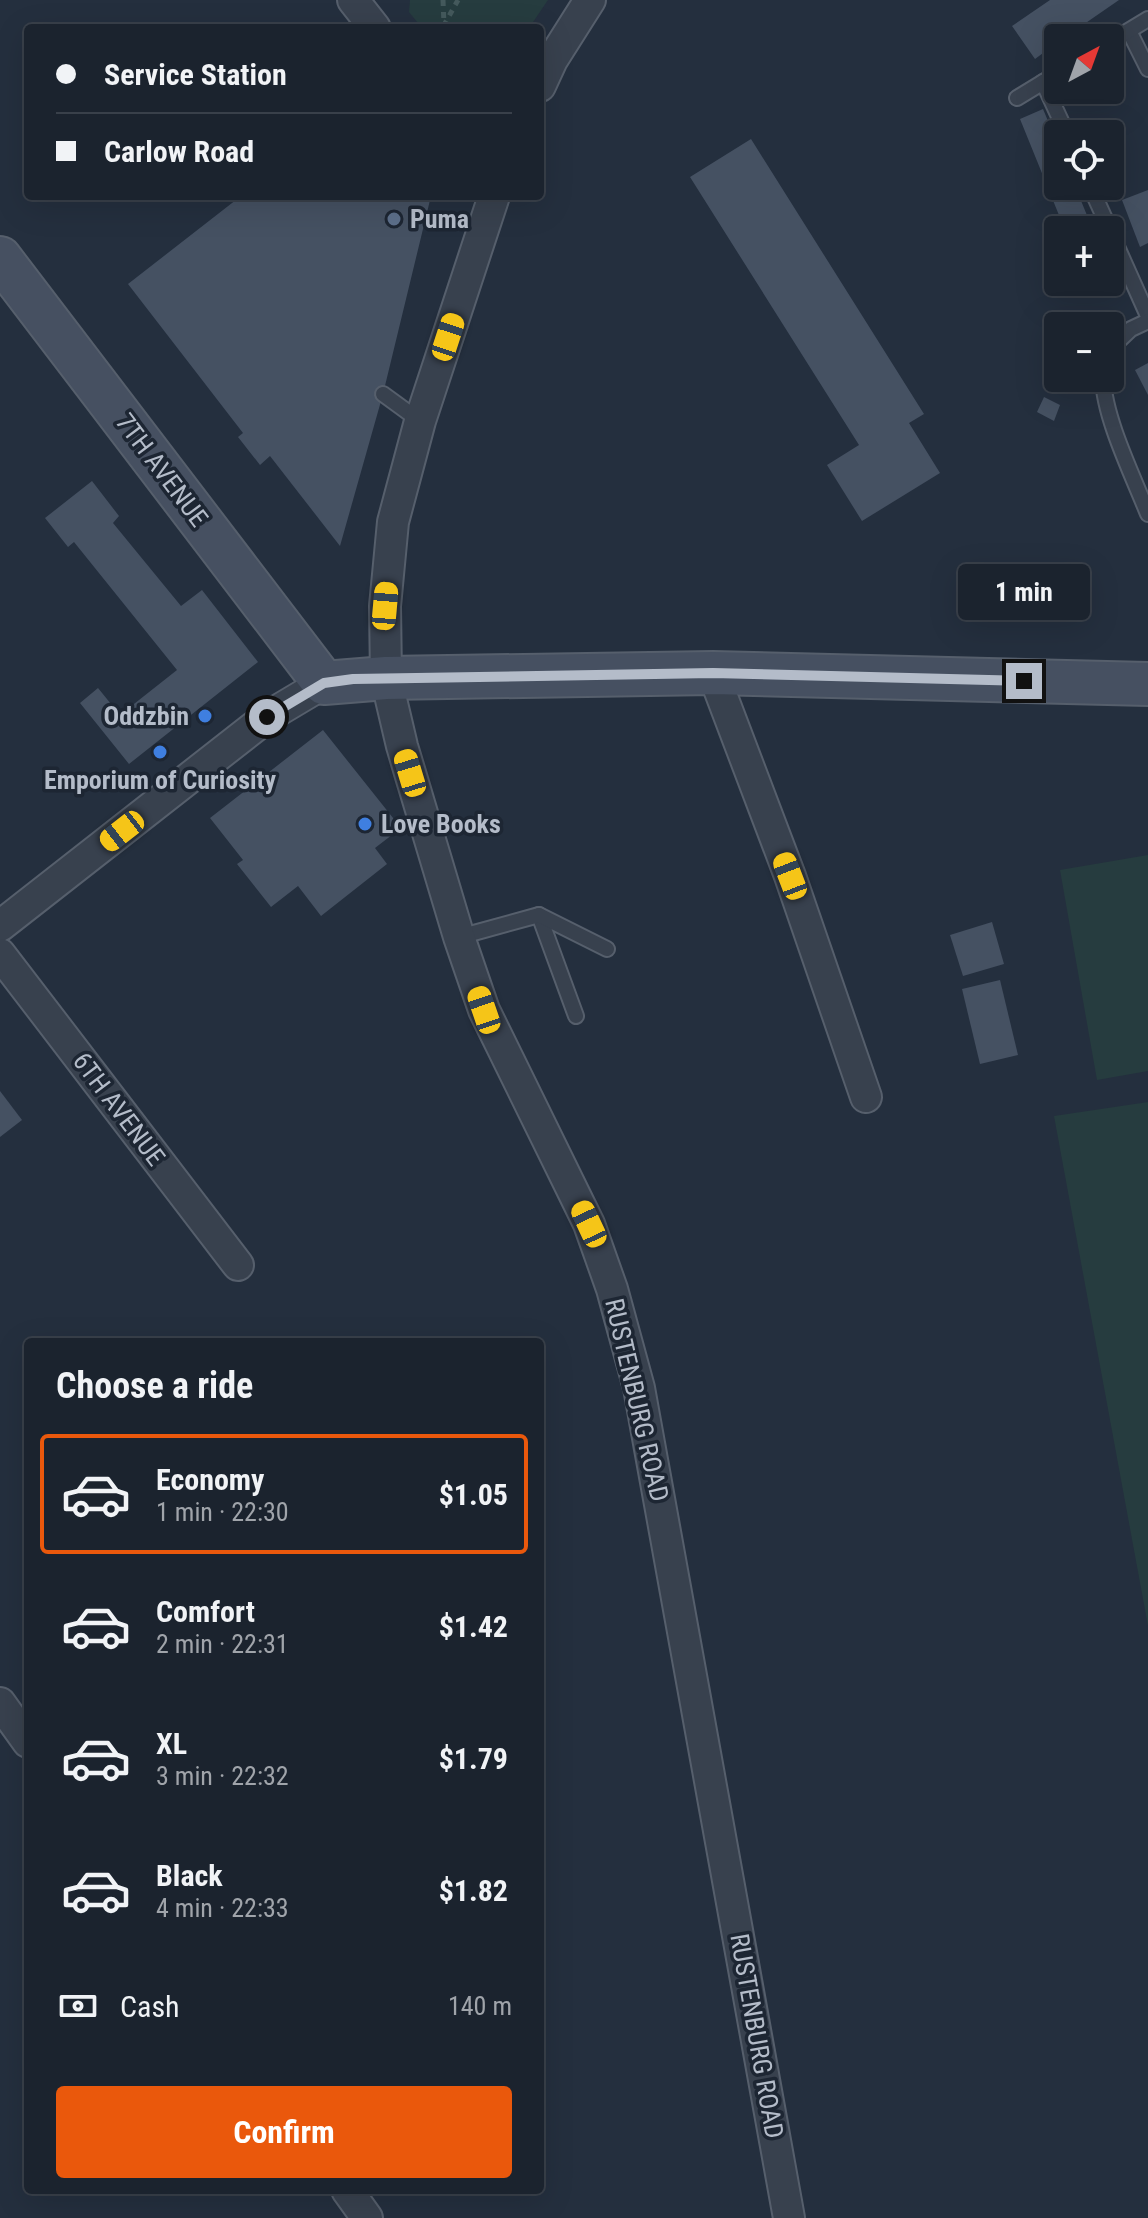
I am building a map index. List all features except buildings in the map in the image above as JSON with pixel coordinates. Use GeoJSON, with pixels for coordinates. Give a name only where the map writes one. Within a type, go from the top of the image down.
{"type":"FeatureCollection","features":[{"type":"Feature","properties":{"kind":"street"},"geometry":{"type":"LineString","coordinates":[[353,0],[375,18]]}},
{"type":"Feature","properties":{"kind":"street"},"geometry":{"type":"LineString","coordinates":[[544,77],[590,0]]}},
{"type":"Feature","properties":{"kind":"street","name":"RUSTENBURG ROAD"},"geometry":{"type":"LineString","coordinates":[[493,200],[420,421],[393,522],[385,606],[386,678],[402,746],[484,1010],[589,1224],[612,1289],[639,1388],[789,2218]]}},
{"type":"Feature","properties":{"kind":"street","name":"7TH AVENUE"},"geometry":{"type":"LineString","coordinates":[[0,258],[324,683]]}},
{"type":"Feature","properties":{"kind":"street"},"geometry":{"type":"LineString","coordinates":[[0,926],[267,717],[324,683],[386,678],[713,673],[1148,684]]}},
{"type":"Feature","properties":{"kind":"street"},"geometry":{"type":"LineString","coordinates":[[713,673],[790,876],[866,1097]]}},
{"type":"Feature","properties":{"kind":"street","name":"6TH AVENUE"},"geometry":{"type":"LineString","coordinates":[[0,954],[238,1265]]}},
{"type":"Feature","properties":{"kind":"street"},"geometry":{"type":"LineString","coordinates":[[0,1703],[24,1736]]}},
{"type":"Feature","properties":{"kind":"street"},"geometry":{"type":"LineString","coordinates":[[350,2194],[367,2218]]}},
{"type":"Feature","properties":{"kind":"lane"},"geometry":{"type":"LineString","coordinates":[[1124,34],[1148,19]]}},
{"type":"Feature","properties":{"kind":"lane"},"geometry":{"type":"LineString","coordinates":[[1129,31],[1148,69]]}},
{"type":"Feature","properties":{"kind":"lane"},"geometry":{"type":"LineString","coordinates":[[1017,98],[1043,82],[1061,120]]}},
{"type":"Feature","properties":{"kind":"lane"},"geometry":{"type":"LineString","coordinates":[[1124,262],[1148,318],[1124,336]]}},
{"type":"Feature","properties":{"kind":"lane"},"geometry":{"type":"LineString","coordinates":[[1103,392],[1148,514]]}},
{"type":"Feature","properties":{"kind":"lane"},"geometry":{"type":"LineString","coordinates":[[383,394],[420,421]]}},
{"type":"Feature","properties":{"kind":"lane"},"geometry":{"type":"LineString","coordinates":[[459,937],[539,915],[607,949]]}},
{"type":"Feature","properties":{"kind":"lane"},"geometry":{"type":"LineString","coordinates":[[539,915],[576,1016]]}},
{"type":"Feature","properties":{"kind":"path"},"geometry":{"type":"LineString","coordinates":[[443,0],[443,24]]}},
{"type":"Feature","properties":{"kind":"path"},"geometry":{"type":"LineString","coordinates":[[444,24],[458,0]]}},
{"type":"Feature","properties":{"kind":"green space"},"geometry":{"type":"Polygon","coordinates":[[[410,0],[548,0],[532,24],[419,24],[409,12],[410,0]]]}},
{"type":"Feature","properties":{"kind":"green space"},"geometry":{"type":"Polygon","coordinates":[[[1148,855],[1148,1071],[1097,1080],[1060,870],[1148,855]]]}},
{"type":"Feature","properties":{"kind":"green space"},"geometry":{"type":"Polygon","coordinates":[[[1148,1102],[1148,1626],[1054,1116],[1148,1102]]]}},
{"type":"Feature","properties":{"kind":"place","name":"Puma"},"geometry":{"type":"Point","coordinates":[394,219]}},
{"type":"Feature","properties":{"kind":"place","name":"Oddzbin"},"geometry":{"type":"Point","coordinates":[205,716]}},
{"type":"Feature","properties":{"kind":"place","name":"Emporium of Curiosity"},"geometry":{"type":"Point","coordinates":[160,752]}},
{"type":"Feature","properties":{"kind":"place","name":"Love Books"},"geometry":{"type":"Point","coordinates":[365,824]}},
{"type":"Feature","properties":{"kind":"route"},"geometry":{"type":"LineString","coordinates":[[267,717],[324,683],[353,679],[713,673],[1024,681]]}}]}
